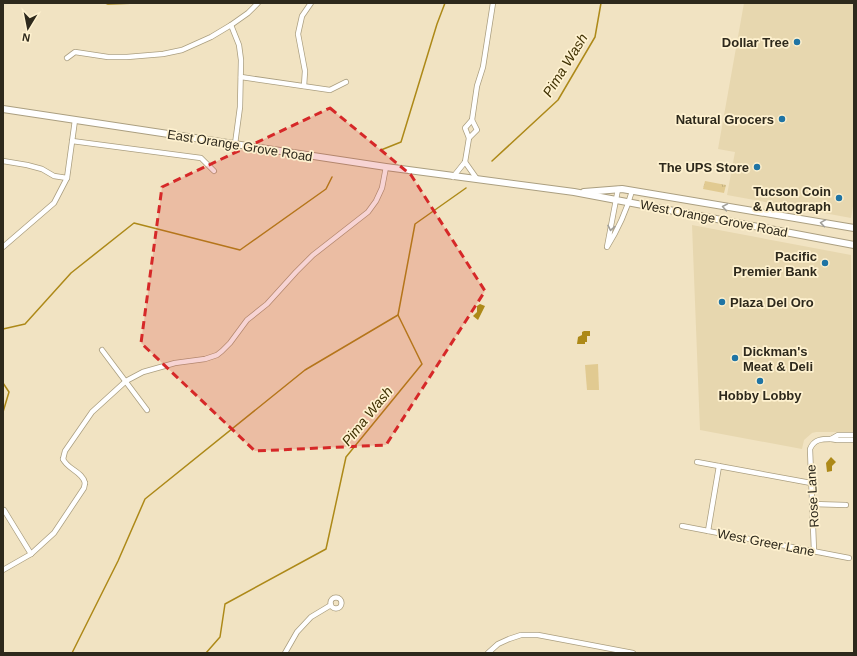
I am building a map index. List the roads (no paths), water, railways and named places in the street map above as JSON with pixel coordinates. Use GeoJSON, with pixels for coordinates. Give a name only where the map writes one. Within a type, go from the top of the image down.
{"type":"FeatureCollection","features":[{"type":"Feature","properties":{"kind":"main road","name":"East Orange Grove Road"},"geometry":{"type":"LineString","coordinates":[[3,109],[477,180]]}},
{"type":"Feature","properties":{"kind":"main road","name":"West Orange Grove Road"},"geometry":{"type":"LineString","coordinates":[[477,180],[574,192],[854,245]]}},
{"type":"Feature","properties":{"kind":"main road","name":"West Orange Grove Road"},"geometry":{"type":"LineString","coordinates":[[574,192],[618,190],[632,191],[854,228]]}},
{"type":"Feature","properties":{"kind":"street"},"geometry":{"type":"LineString","coordinates":[[67,58],[75,52],[108,57],[179,53],[231,25],[248,13],[258,3]]}},
{"type":"Feature","properties":{"kind":"street"},"geometry":{"type":"LineString","coordinates":[[304,86],[305,71],[298,34],[302,16],[311,3]]}},
{"type":"Feature","properties":{"kind":"street"},"geometry":{"type":"LineString","coordinates":[[452,177],[465,162],[469,138],[465,128],[472,120],[477,86],[483,67],[493,3]]}},
{"type":"Feature","properties":{"kind":"street"},"geometry":{"type":"LineString","coordinates":[[231,25],[239,45],[241,77],[240,107],[235,144]]}},
{"type":"Feature","properties":{"kind":"street"},"geometry":{"type":"LineString","coordinates":[[241,77],[330,90],[346,82]]}},
{"type":"Feature","properties":{"kind":"street"},"geometry":{"type":"LineString","coordinates":[[3,247],[54,203],[67,178],[75,120]]}},
{"type":"Feature","properties":{"kind":"street"},"geometry":{"type":"LineString","coordinates":[[469,138],[477,130],[472,120]]}},
{"type":"Feature","properties":{"kind":"street"},"geometry":{"type":"LineString","coordinates":[[72,141],[201,158],[214,171]]}},
{"type":"Feature","properties":{"kind":"street"},"geometry":{"type":"LineString","coordinates":[[3,162],[27,165],[42,169],[54,176],[67,178]]}},
{"type":"Feature","properties":{"kind":"street"},"geometry":{"type":"LineString","coordinates":[[465,162],[477,180]]}},
{"type":"Feature","properties":{"kind":"street"},"geometry":{"type":"LineString","coordinates":[[3,570],[31,554],[54,533],[84,488],[87,482],[61,459],[92,412],[126,381],[143,372],[175,363],[205,359],[217,355],[222,351],[230,343],[247,320],[267,304],[313,255],[368,212],[376,201],[382,188],[386,167]]}},
{"type":"Feature","properties":{"kind":"street"},"geometry":{"type":"LineString","coordinates":[[618,190],[607,247],[619,228],[632,191]]}},
{"type":"Feature","properties":{"kind":"street"},"geometry":{"type":"LineString","coordinates":[[102,350],[147,410]]}},
{"type":"Feature","properties":{"kind":"street"},"geometry":{"type":"LineString","coordinates":[[831,439],[838,435],[854,435]]}},
{"type":"Feature","properties":{"kind":"street","name":"Rose Lane"},"geometry":{"type":"LineString","coordinates":[[814,551],[809,454],[814,442],[819,439],[831,439]]}},
{"type":"Feature","properties":{"kind":"street"},"geometry":{"type":"LineString","coordinates":[[831,439],[854,440]]}},
{"type":"Feature","properties":{"kind":"street"},"geometry":{"type":"LineString","coordinates":[[697,462],[811,483]]}},
{"type":"Feature","properties":{"kind":"street"},"geometry":{"type":"LineString","coordinates":[[708,531],[719,466]]}},
{"type":"Feature","properties":{"kind":"street"},"geometry":{"type":"LineString","coordinates":[[812,504],[846,505]]}},
{"type":"Feature","properties":{"kind":"street"},"geometry":{"type":"LineString","coordinates":[[4,510],[31,554]]}},
{"type":"Feature","properties":{"kind":"street","name":"West Greer Lane"},"geometry":{"type":"LineString","coordinates":[[682,526],[849,558]]}},
{"type":"Feature","properties":{"kind":"street"},"geometry":{"type":"LineString","coordinates":[[285,653],[297,632],[311,617],[332,605]]}},
{"type":"Feature","properties":{"kind":"street"},"geometry":{"type":"LineString","coordinates":[[488,653],[498,644],[508,639],[521,636],[538,635],[602,650],[633,653]]}},
{"type":"Feature","properties":{"kind":"waterway"},"geometry":{"type":"LineString","coordinates":[[105,3],[137,3]]}},
{"type":"Feature","properties":{"kind":"waterway"},"geometry":{"type":"LineString","coordinates":[[381,150],[401,142],[437,24],[445,3]]}},
{"type":"Feature","properties":{"kind":"waterway","name":"Pima Wash"},"geometry":{"type":"LineString","coordinates":[[492,161],[558,100],[595,37],[601,3]]}},
{"type":"Feature","properties":{"kind":"waterway"},"geometry":{"type":"LineString","coordinates":[[3,329],[25,324],[71,273],[134,223],[240,250],[326,189],[332,177]]}},
{"type":"Feature","properties":{"kind":"waterway","name":"Pima Wash"},"geometry":{"type":"LineString","coordinates":[[206,653],[220,637],[225,604],[326,549],[346,457],[422,364],[398,315],[415,224],[466,188]]}},
{"type":"Feature","properties":{"kind":"waterway"},"geometry":{"type":"LineString","coordinates":[[72,653],[118,561],[145,499],[305,370],[398,315]]}},
{"type":"Feature","properties":{"kind":"waterway"},"geometry":{"type":"LineString","coordinates":[[3,383],[9,392],[3,412]]}},
{"type":"Feature","properties":{"kind":"place","name":"Dollar Tree"},"geometry":{"type":"Point","coordinates":[797,42]}},
{"type":"Feature","properties":{"kind":"place","name":"Natural Grocers"},"geometry":{"type":"Point","coordinates":[782,119]}},
{"type":"Feature","properties":{"kind":"place","name":"The UPS Store"},"geometry":{"type":"Point","coordinates":[757,167]}},
{"type":"Feature","properties":{"kind":"place","name":"Tucson Coin & Autograph"},"geometry":{"type":"Point","coordinates":[839,198]}},
{"type":"Feature","properties":{"kind":"place","name":"Pacific Premier Bank"},"geometry":{"type":"Point","coordinates":[825,263]}},
{"type":"Feature","properties":{"kind":"place","name":"Plaza Del Oro"},"geometry":{"type":"Point","coordinates":[722,302]}},
{"type":"Feature","properties":{"kind":"place","name":"Dickman's Meat & Deli"},"geometry":{"type":"Point","coordinates":[735,358]}},
{"type":"Feature","properties":{"kind":"place","name":"Hobby Lobby"},"geometry":{"type":"Point","coordinates":[760,381]}}]}
